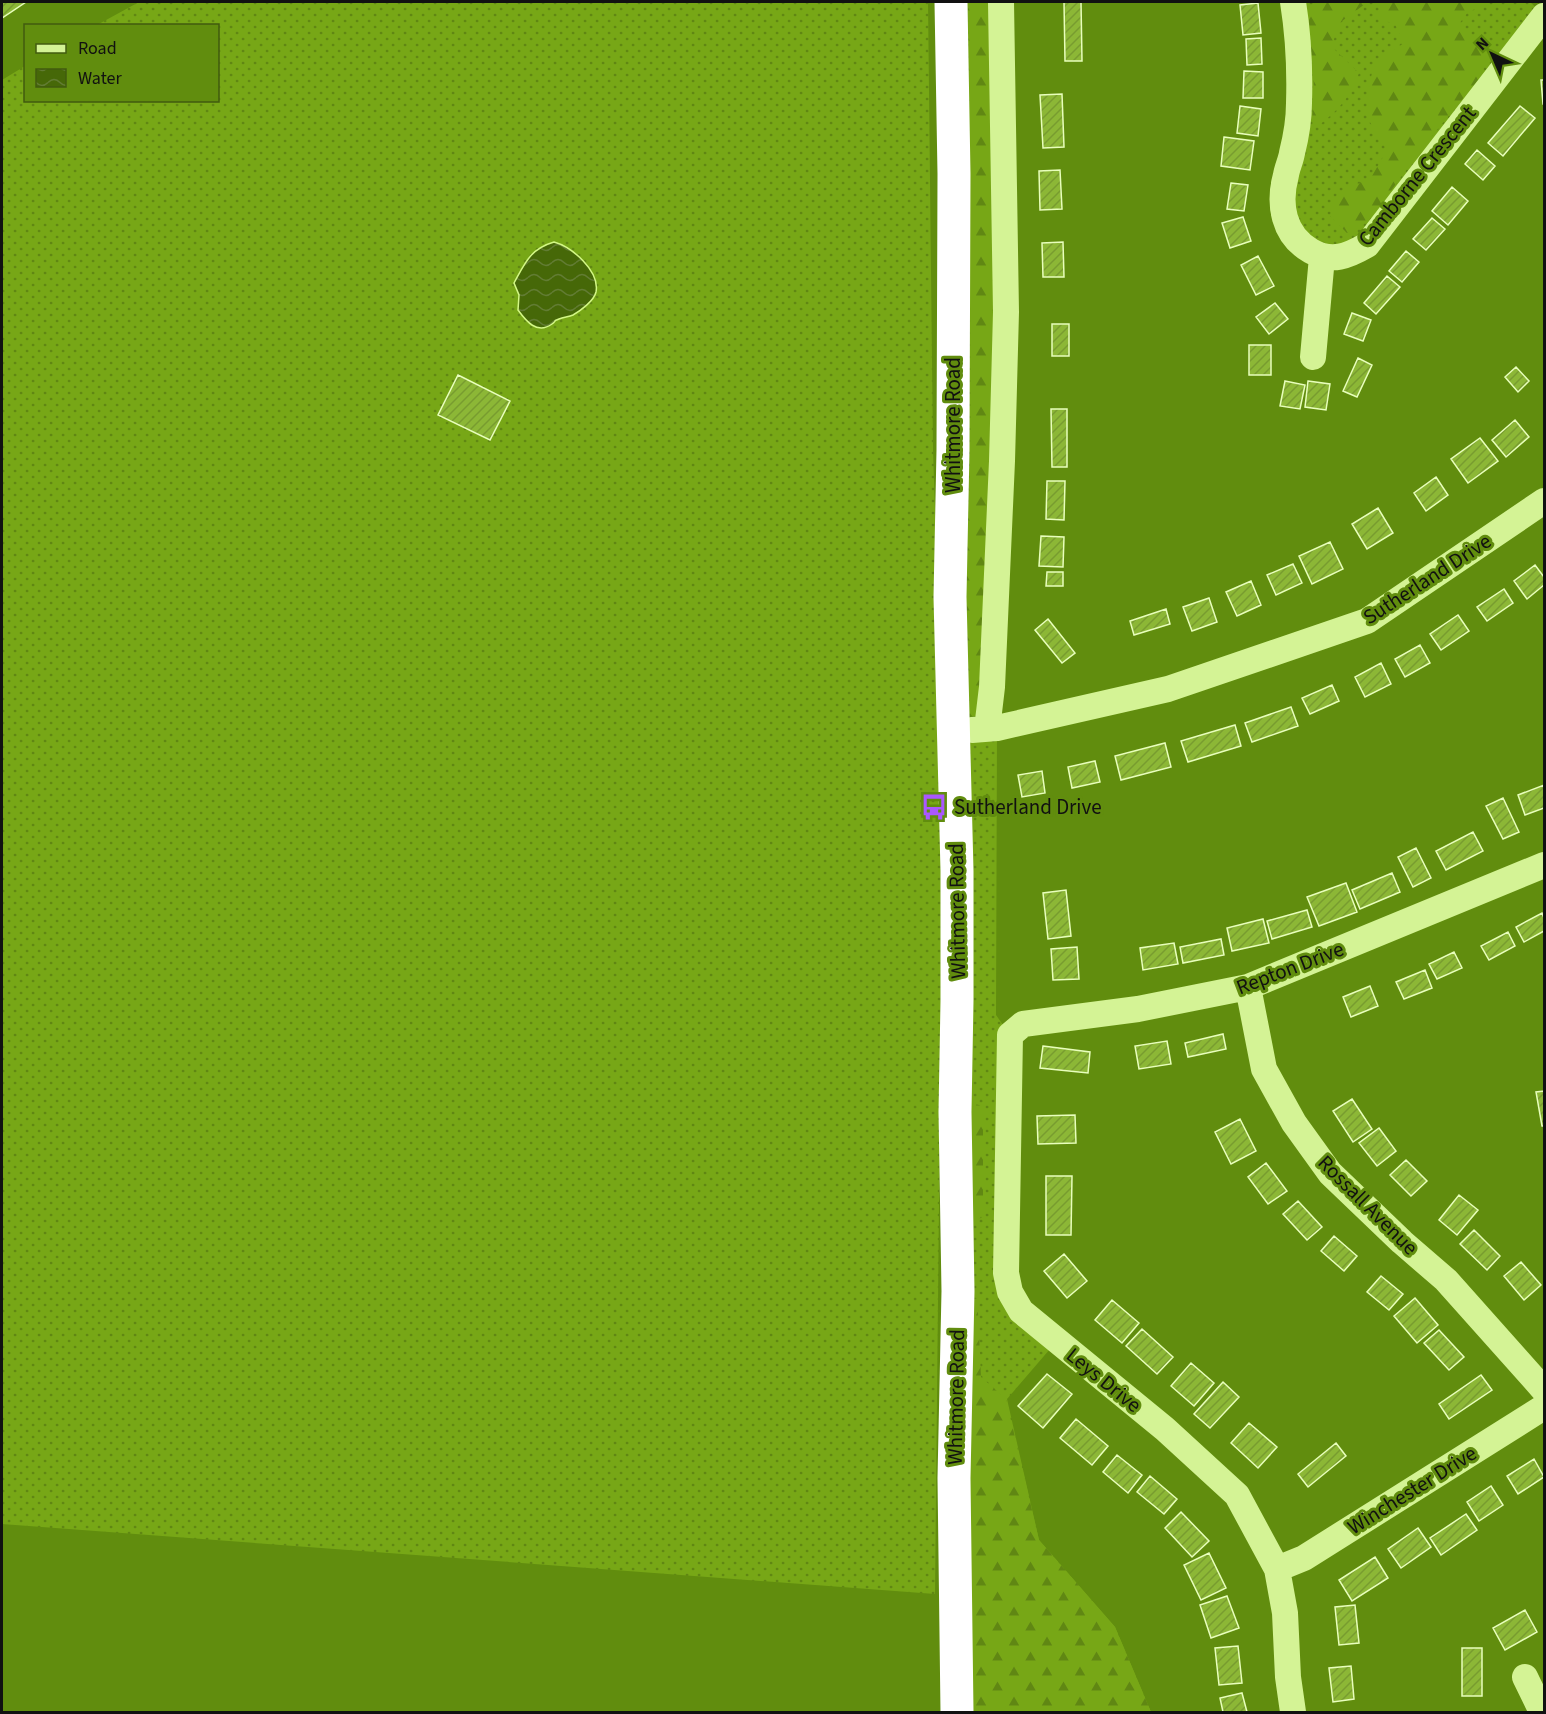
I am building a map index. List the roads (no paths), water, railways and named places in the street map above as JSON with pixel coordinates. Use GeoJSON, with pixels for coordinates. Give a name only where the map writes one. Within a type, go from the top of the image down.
{"type":"FeatureCollection","features":[{"type":"Feature","properties":{"kind":"highway","name":"Whitmore Road"},"geometry":{"type":"LineString","coordinates":[[951,2],[954,174],[954,450],[950,597],[957,990],[958,1291],[954,1478],[957,1713]]}},
{"type":"Feature","properties":{"kind":"street"},"geometry":{"type":"LineString","coordinates":[[987,729],[992,675],[1002,461],[1006,312],[1001,2]]}},
{"type":"Feature","properties":{"kind":"street"},"geometry":{"type":"LineString","coordinates":[[1293,2],[1299,103],[1292,154],[1285,176],[1281,202],[1285,219],[1293,236],[1322,257],[1313,357]]}},
{"type":"Feature","properties":{"kind":"street"},"geometry":{"type":"LineString","coordinates":[[1530,2],[1545,15]]}},
{"type":"Feature","properties":{"kind":"street","name":"Camborne Crescent"},"geometry":{"type":"LineString","coordinates":[[1322,257],[1333,259],[1350,255],[1367,245],[1545,15]]}},
{"type":"Feature","properties":{"kind":"street","name":"Sutherland Drive"},"geometry":{"type":"LineString","coordinates":[[954,732],[987,729],[1168,689],[1367,621],[1545,501]]}},
{"type":"Feature","properties":{"kind":"street","name":"Repton Drive"},"geometry":{"type":"LineString","coordinates":[[1023,1024],[1138,1010],[1248,987],[1545,866]]}},
{"type":"Feature","properties":{"kind":"street","name":"Rossall Avenue"},"geometry":{"type":"LineString","coordinates":[[1248,987],[1264,1069],[1294,1123],[1330,1173],[1402,1242],[1446,1280],[1545,1390]]}},
{"type":"Feature","properties":{"kind":"street","name":"Leys Drive"},"geometry":{"type":"LineString","coordinates":[[1023,1024],[1010,1035],[1006,1273],[1010,1292],[1021,1311],[1165,1429],[1237,1495],[1277,1569],[1285,1613],[1288,1677],[1293,1713]]}},
{"type":"Feature","properties":{"kind":"street","name":"Winchester Drive"},"geometry":{"type":"LineString","coordinates":[[1277,1569],[1304,1558],[1545,1407]]}},
{"type":"Feature","properties":{"kind":"street"},"geometry":{"type":"LineString","coordinates":[[1525,1677],[1542,1713]]}},
{"type":"Feature","properties":{"kind":"water"},"geometry":{"type":"Polygon","coordinates":[[[554,242],[576,254],[589,268],[594,276],[596,292],[590,302],[573,315],[541,328],[528,322],[518,310],[519,295],[514,283],[525,263],[534,253],[554,242]]]}},
{"type":"Feature","properties":{"kind":"place","name":"Sutherland Drive"},"geometry":{"type":"Point","coordinates":[934,807]}}]}
